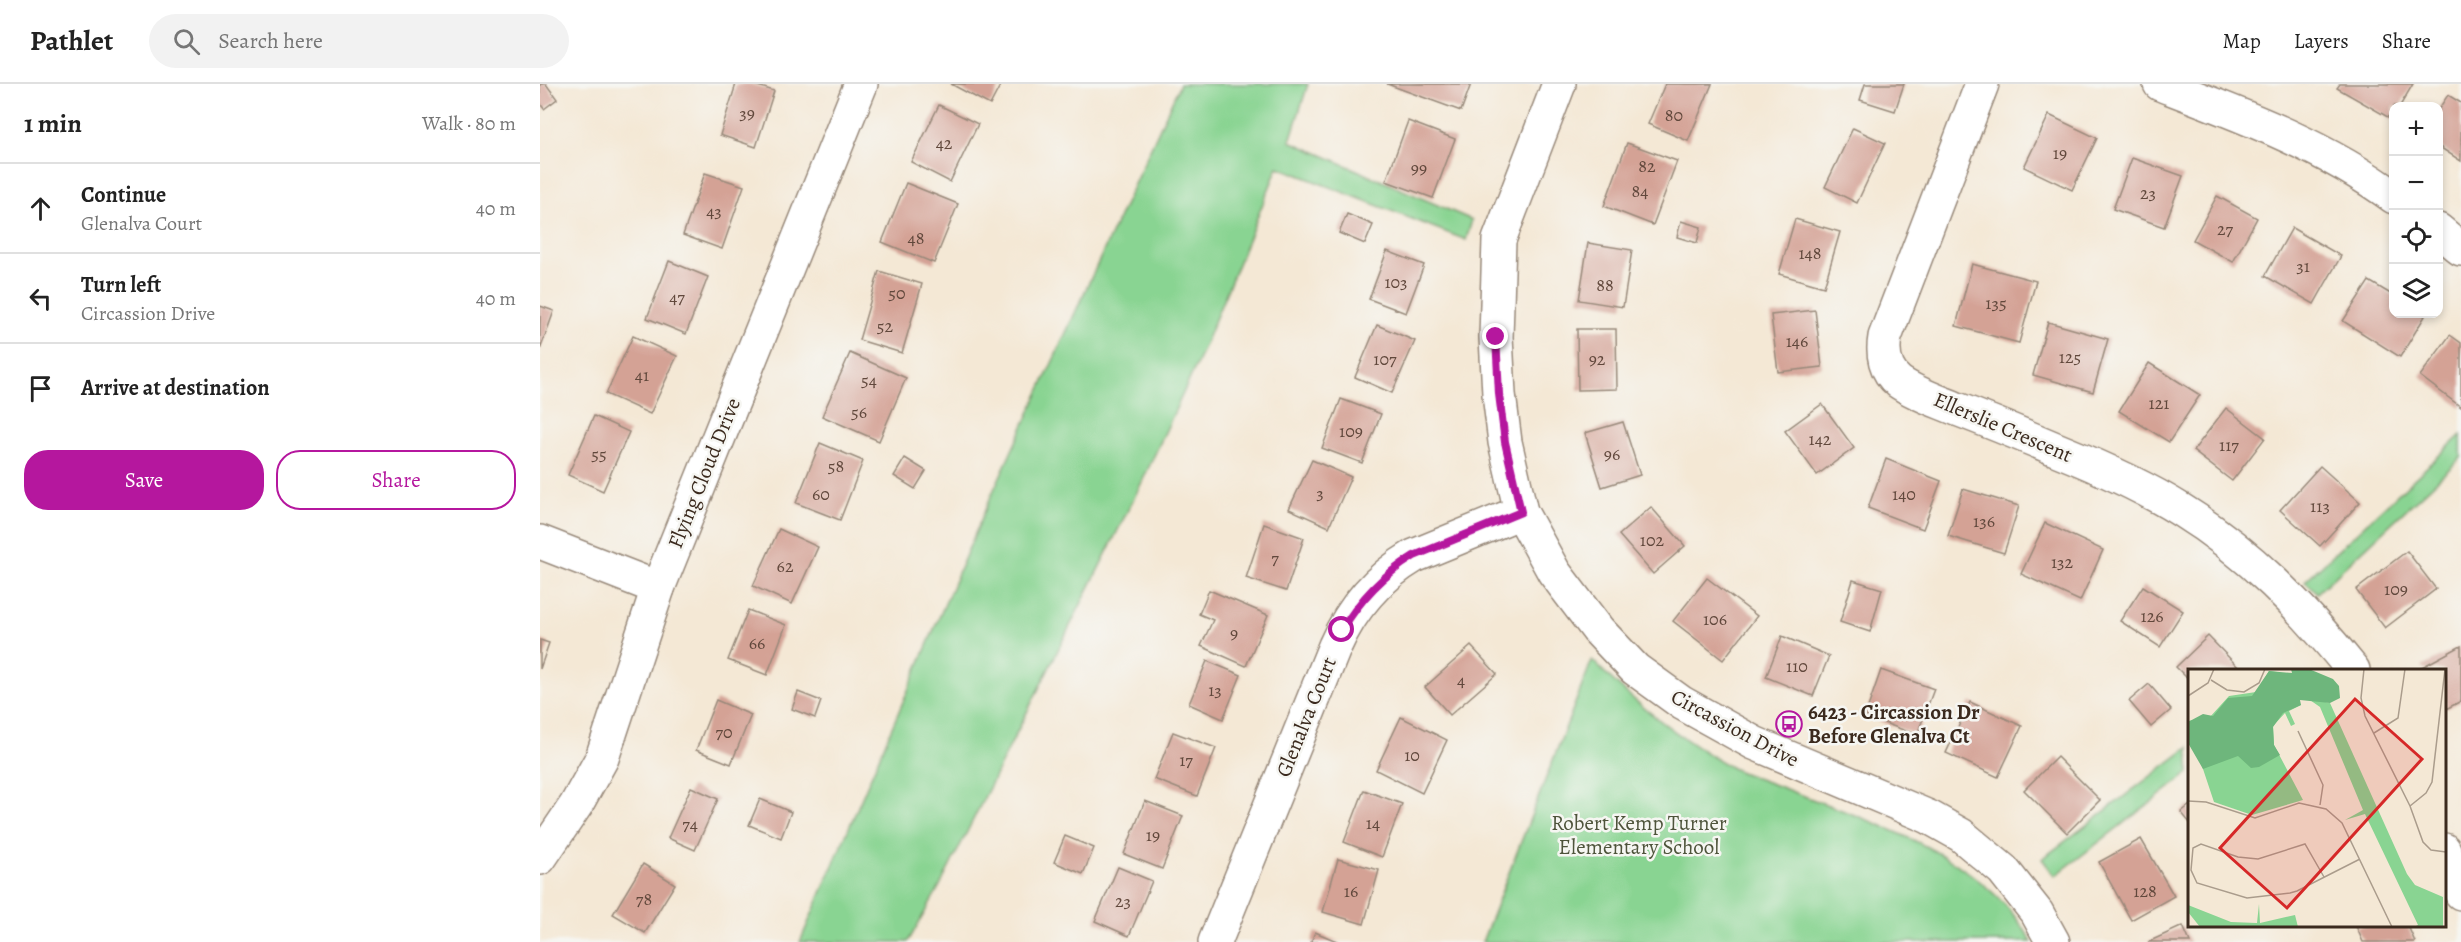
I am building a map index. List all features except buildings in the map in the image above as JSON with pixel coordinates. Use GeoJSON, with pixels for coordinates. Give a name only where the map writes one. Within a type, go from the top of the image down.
{"type":"FeatureCollection","features":[{"type":"Feature","properties":{"kind":"street","name":"Flying Cloud Drive"},"geometry":{"type":"LineString","coordinates":[[540,858],[576,805],[602,758],[658,588],[861,84]]}},
{"type":"Feature","properties":{"kind":"street","name":"Circassion Drive"},"geometry":{"type":"LineString","coordinates":[[1559,84],[1499,240],[1496,337],[1499,394],[1505,442],[1521,512],[1554,572],[1598,630],[1635,669],[1682,703],[1754,743],[1929,817],[1961,835],[2003,870],[2037,913],[2053,942]]}},
{"type":"Feature","properties":{"kind":"street","name":"Ellerslie Crescent"},"geometry":{"type":"LineString","coordinates":[[1982,84],[1886,337],[1883,352],[1889,371],[1899,381],[1933,398],[2108,471],[2180,509],[2236,549],[2262,571],[2295,602],[2352,669]]}},
{"type":"Feature","properties":{"kind":"street"},"geometry":{"type":"LineString","coordinates":[[2160,84],[2270,126],[2330,157],[2389,194]]}},
{"type":"Feature","properties":{"kind":"street"},"geometry":{"type":"LineString","coordinates":[[2443,233],[2461,249]]}},
{"type":"Feature","properties":{"kind":"street","name":"Glenalva Court"},"geometry":{"type":"LineString","coordinates":[[1215,942],[1335,646],[1350,615],[1366,594],[1399,565],[1414,556],[1521,512]]}},
{"type":"Feature","properties":{"kind":"street"},"geometry":{"type":"LineString","coordinates":[[540,542],[658,588]]}},
{"type":"Feature","properties":{"kind":"street"},"geometry":{"type":"LineString","coordinates":[[2446,853],[2461,893]]}},
{"type":"Feature","properties":{"kind":"green space"},"geometry":{"type":"Polygon","coordinates":[[[1180,84],[1308,84],[1290,141],[1472,220],[1466,240],[1278,167],[1198,361],[1142,482],[942,882],[908,942],[800,942],[992,494],[1180,84]]]}},
{"type":"Feature","properties":{"kind":"green space"},"geometry":{"type":"Polygon","coordinates":[[[2461,435],[2461,458],[2317,593],[2305,581],[2461,435]]]}},
{"type":"Feature","properties":{"kind":"green space","name":"Robert Kemp Turner Elementary School"},"geometry":{"type":"Polygon","coordinates":[[[1592,660],[1658,719],[1732,768],[1888,828],[1955,863],[1985,885],[2011,911],[2032,942],[1482,942],[1592,660]]]}},
{"type":"Feature","properties":{"kind":"green space"},"geometry":{"type":"Polygon","coordinates":[[[2188,748],[2188,774],[2055,876],[2042,859],[2188,748]]]}},
{"type":"Feature","properties":{"kind":"place","name":"6423 - Circassion Dr Before Glenalva Ct"},"geometry":{"type":"Point","coordinates":[1789,724]}},
{"type":"Feature","properties":{"kind":"route"},"geometry":{"type":"LineString","coordinates":[[1342,630],[1366,594],[1399,565],[1414,556],[1521,512],[1505,442],[1499,394],[1496,337]]}}]}
